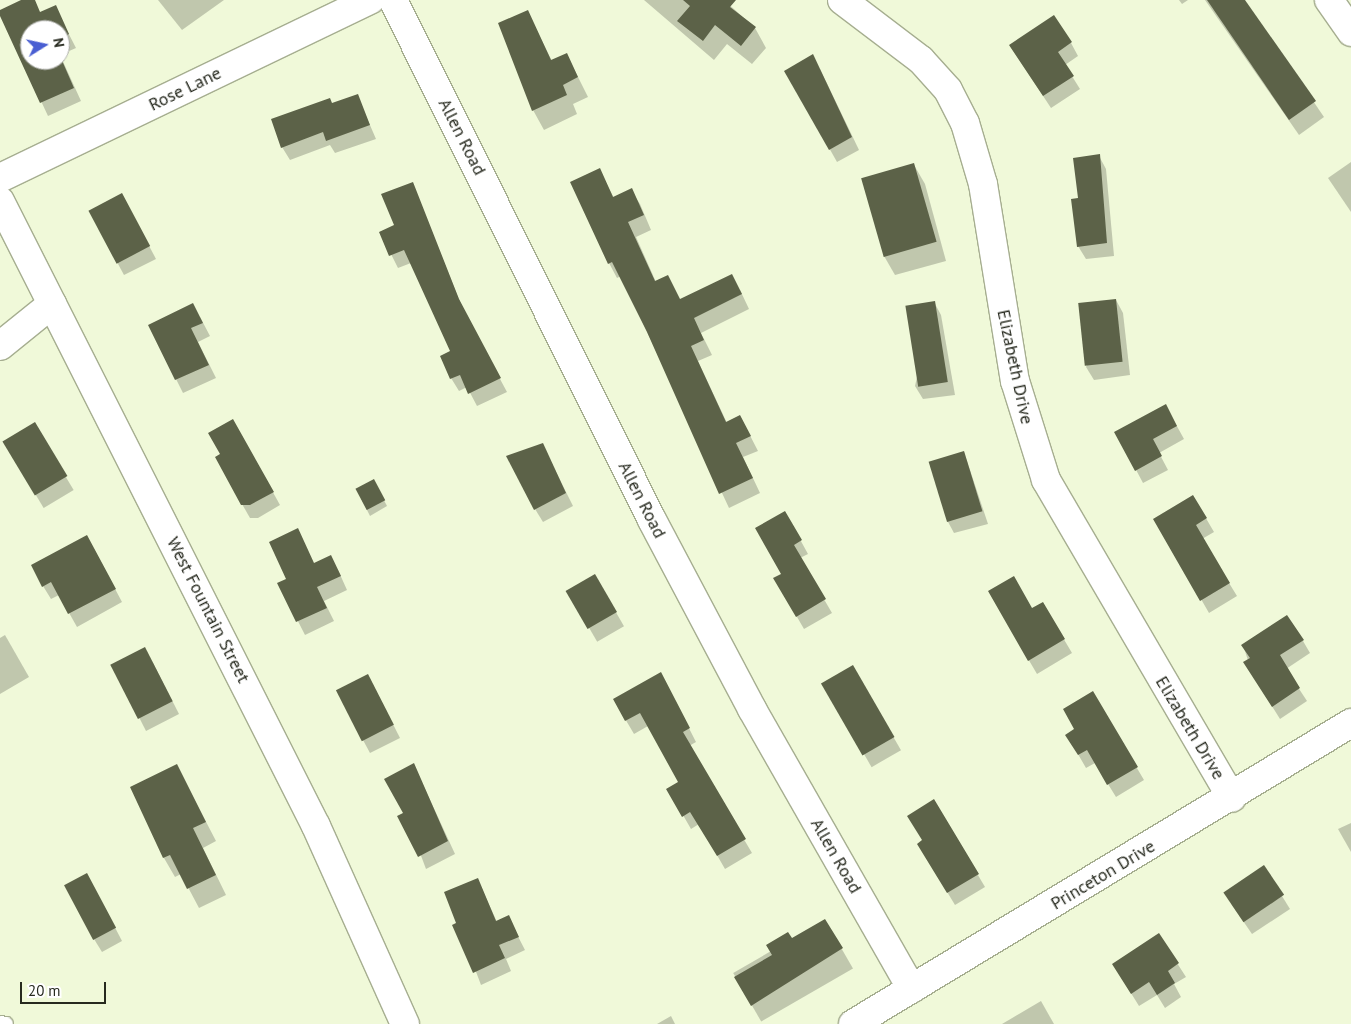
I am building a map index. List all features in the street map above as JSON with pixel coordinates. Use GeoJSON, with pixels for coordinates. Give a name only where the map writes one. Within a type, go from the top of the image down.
{"type":"FeatureCollection","features":[{"type":"Feature","properties":{"kind":"street","name":"Rose Lane"},"geometry":{"type":"LineString","coordinates":[[0,178],[370,0]]}},
{"type":"Feature","properties":{"kind":"street","name":"Allen Road"},"geometry":{"type":"LineString","coordinates":[[393,0],[665,545],[763,730],[912,989]]}},
{"type":"Feature","properties":{"kind":"street","name":"Elizabeth Drive"},"geometry":{"type":"LineString","coordinates":[[842,0],[921,60],[948,90],[965,123],[981,176],[1014,381],[1046,480],[1232,798]]}},
{"type":"Feature","properties":{"kind":"street"},"geometry":{"type":"LineString","coordinates":[[1329,0],[1351,32]]}},
{"type":"Feature","properties":{"kind":"street","name":"West Fountain Street"},"geometry":{"type":"LineString","coordinates":[[0,202],[320,833],[405,1024]]}},
{"type":"Feature","properties":{"kind":"street"},"geometry":{"type":"LineString","coordinates":[[0,346],[52,304]]}},
{"type":"Feature","properties":{"kind":"street","name":"Princeton Drive"},"geometry":{"type":"LineString","coordinates":[[853,1024],[1232,798],[1351,723]]}},
{"type":"Feature","properties":{"kind":"lane"},"geometry":{"type":"LineString","coordinates":[[0,1023],[6,1024]]}},
{"type":"Feature","properties":{"kind":"building"},"geometry":{"type":"Polygon","coordinates":[[[21,0],[35,0],[40,12],[56,5],[63,20],[20,20],[20,60],[0,16],[0,10],[21,0]]]}},
{"type":"Feature","properties":{"kind":"building"},"geometry":{"type":"Polygon","coordinates":[[[683,0],[736,0],[730,7],[756,27],[741,46],[715,25],[703,41],[677,21],[690,6],[683,0]]]}},
{"type":"Feature","properties":{"kind":"building"},"geometry":{"type":"Polygon","coordinates":[[[1207,0],[1245,0],[1316,101],[1289,120],[1207,0]]]}},
{"type":"Feature","properties":{"kind":"building"},"geometry":{"type":"Polygon","coordinates":[[[528,10],[551,60],[567,53],[578,77],[563,85],[567,95],[532,111],[498,23],[528,10]]]}},
{"type":"Feature","properties":{"kind":"building"},"geometry":{"type":"Polygon","coordinates":[[[1054,15],[1072,42],[1058,52],[1074,76],[1043,96],[1009,45],[1054,15]]]}},
{"type":"Feature","properties":{"kind":"building"},"geometry":{"type":"Polygon","coordinates":[[[813,54],[852,137],[829,150],[784,71],[813,54]]]}},
{"type":"Feature","properties":{"kind":"building"},"geometry":{"type":"Polygon","coordinates":[[[25,70],[66,70],[74,88],[40,103],[25,70]]]}},
{"type":"Feature","properties":{"kind":"building"},"geometry":{"type":"Polygon","coordinates":[[[358,94],[370,125],[326,141],[323,132],[281,148],[271,119],[330,98],[332,103],[358,94]]]}},
{"type":"Feature","properties":{"kind":"building"},"geometry":{"type":"Polygon","coordinates":[[[1100,154],[1107,243],[1077,247],[1071,199],[1078,198],[1073,158],[1100,154]]]}},
{"type":"Feature","properties":{"kind":"building"},"geometry":{"type":"Polygon","coordinates":[[[914,163],[937,242],[884,257],[861,178],[914,163]]]}},
{"type":"Feature","properties":{"kind":"building"},"geometry":{"type":"Polygon","coordinates":[[[600,168],[613,197],[632,188],[644,215],[628,222],[655,281],[668,275],[680,299],[732,274],[742,294],[694,318],[704,340],[691,346],[726,422],[740,415],[751,436],[736,443],[753,478],[719,494],[647,332],[612,262],[608,264],[570,182],[600,168]]]}},
{"type":"Feature","properties":{"kind":"building"},"geometry":{"type":"Polygon","coordinates":[[[413,182],[459,299],[501,378],[468,394],[460,375],[450,379],[440,356],[450,351],[404,250],[389,256],[379,232],[394,225],[381,194],[413,182]]]}},
{"type":"Feature","properties":{"kind":"building"},"geometry":{"type":"Polygon","coordinates":[[[122,193],[150,246],[117,264],[88,211],[122,193]]]}},
{"type":"Feature","properties":{"kind":"building"},"geometry":{"type":"Polygon","coordinates":[[[1116,299],[1123,362],[1085,366],[1078,303],[1116,299]]]}},
{"type":"Feature","properties":{"kind":"building"},"geometry":{"type":"Polygon","coordinates":[[[935,301],[948,382],[918,387],[905,306],[935,301]]]}},
{"type":"Feature","properties":{"kind":"building"},"geometry":{"type":"Polygon","coordinates":[[[193,303],[203,323],[191,328],[209,365],[175,380],[148,325],[193,303]]]}},
{"type":"Feature","properties":{"kind":"building"},"geometry":{"type":"Polygon","coordinates":[[[1166,404],[1177,426],[1153,439],[1162,456],[1135,471],[1114,432],[1166,404]]]}},
{"type":"Feature","properties":{"kind":"building"},"geometry":{"type":"Polygon","coordinates":[[[233,419],[274,492],[250,505],[241,505],[215,457],[220,454],[208,433],[233,419]]]}},
{"type":"Feature","properties":{"kind":"building"},"geometry":{"type":"Polygon","coordinates":[[[35,422],[67,476],[35,496],[2,442],[35,422]]]}},
{"type":"Feature","properties":{"kind":"building"},"geometry":{"type":"Polygon","coordinates":[[[543,443],[566,493],[534,510],[506,456],[543,443]]]}},
{"type":"Feature","properties":{"kind":"building"},"geometry":{"type":"Polygon","coordinates":[[[964,451],[982,511],[947,522],[929,462],[964,451]]]}},
{"type":"Feature","properties":{"kind":"building"},"geometry":{"type":"Polygon","coordinates":[[[374,479],[385,500],[367,510],[355,489],[374,479]]]}},
{"type":"Feature","properties":{"kind":"building"},"geometry":{"type":"Polygon","coordinates":[[[1193,495],[1207,518],[1196,525],[1230,583],[1200,601],[1153,519],[1193,495]]]}},
{"type":"Feature","properties":{"kind":"building"},"geometry":{"type":"Polygon","coordinates":[[[785,511],[802,540],[794,545],[826,599],[796,617],[773,578],[781,574],[755,528],[785,511]]]}},
{"type":"Feature","properties":{"kind":"building"},"geometry":{"type":"Polygon","coordinates":[[[298,528],[314,563],[331,555],[341,576],[317,587],[327,608],[296,622],[277,583],[286,579],[269,542],[298,528]]]}},
{"type":"Feature","properties":{"kind":"building"},"geometry":{"type":"Polygon","coordinates":[[[87,535],[116,589],[68,614],[51,582],[42,587],[31,565],[87,535]]]}},
{"type":"Feature","properties":{"kind":"building"},"geometry":{"type":"Polygon","coordinates":[[[595,574],[617,612],[588,629],[566,591],[595,574]]]}},
{"type":"Feature","properties":{"kind":"building"},"geometry":{"type":"Polygon","coordinates":[[[1014,576],[1032,608],[1043,602],[1065,639],[1028,661],[988,591],[1014,576]]]}},
{"type":"Feature","properties":{"kind":"building"},"geometry":{"type":"Polygon","coordinates":[[[1287,615],[1304,640],[1280,655],[1300,688],[1272,707],[1243,662],[1250,658],[1241,645],[1287,615]]]}},
{"type":"Feature","properties":{"kind":"building"},"geometry":{"type":"Polygon","coordinates":[[[145,647],[173,701],[138,719],[110,665],[145,647]]]}},
{"type":"Feature","properties":{"kind":"building"},"geometry":{"type":"Polygon","coordinates":[[[853,665],[894,737],[862,755],[821,684],[853,665]]]}},
{"type":"Feature","properties":{"kind":"building"},"geometry":{"type":"Polygon","coordinates":[[[661,672],[690,728],[683,732],[746,839],[717,856],[690,812],[682,817],[666,789],[678,782],[640,713],[625,721],[613,699],[661,672]]]}},
{"type":"Feature","properties":{"kind":"building"},"geometry":{"type":"Polygon","coordinates":[[[368,674],[394,725],[362,741],[336,690],[368,674]]]}},
{"type":"Feature","properties":{"kind":"building"},"geometry":{"type":"Polygon","coordinates":[[[1093,691],[1138,767],[1107,785],[1087,750],[1078,755],[1065,735],[1074,729],[1063,709],[1093,691]]]}},
{"type":"Feature","properties":{"kind":"building"},"geometry":{"type":"Polygon","coordinates":[[[414,763],[448,841],[418,857],[397,816],[403,813],[384,779],[414,763]]]}},
{"type":"Feature","properties":{"kind":"building"},"geometry":{"type":"Polygon","coordinates":[[[177,764],[206,822],[193,828],[216,875],[187,889],[170,855],[163,858],[130,787],[177,764]]]}},
{"type":"Feature","properties":{"kind":"building"},"geometry":{"type":"Polygon","coordinates":[[[934,799],[979,874],[947,893],[917,844],[922,840],[907,816],[934,799]]]}},
{"type":"Feature","properties":{"kind":"building"},"geometry":{"type":"Polygon","coordinates":[[[1264,865],[1284,895],[1244,922],[1223,892],[1264,865]]]}},
{"type":"Feature","properties":{"kind":"building"},"geometry":{"type":"Polygon","coordinates":[[[87,873],[116,928],[93,940],[64,885],[87,873]]]}},
{"type":"Feature","properties":{"kind":"building"},"geometry":{"type":"Polygon","coordinates":[[[478,878],[496,921],[509,915],[519,937],[499,945],[505,958],[473,973],[452,925],[456,923],[444,892],[478,878]]]}},
{"type":"Feature","properties":{"kind":"building"},"geometry":{"type":"Polygon","coordinates":[[[825,919],[843,948],[751,1006],[734,977],[772,955],[766,945],[788,932],[792,938],[825,919]]]}},
{"type":"Feature","properties":{"kind":"building"},"geometry":{"type":"Polygon","coordinates":[[[1159,933],[1179,963],[1168,971],[1175,983],[1157,995],[1149,982],[1131,994],[1112,964],[1159,933]]]}}]}
